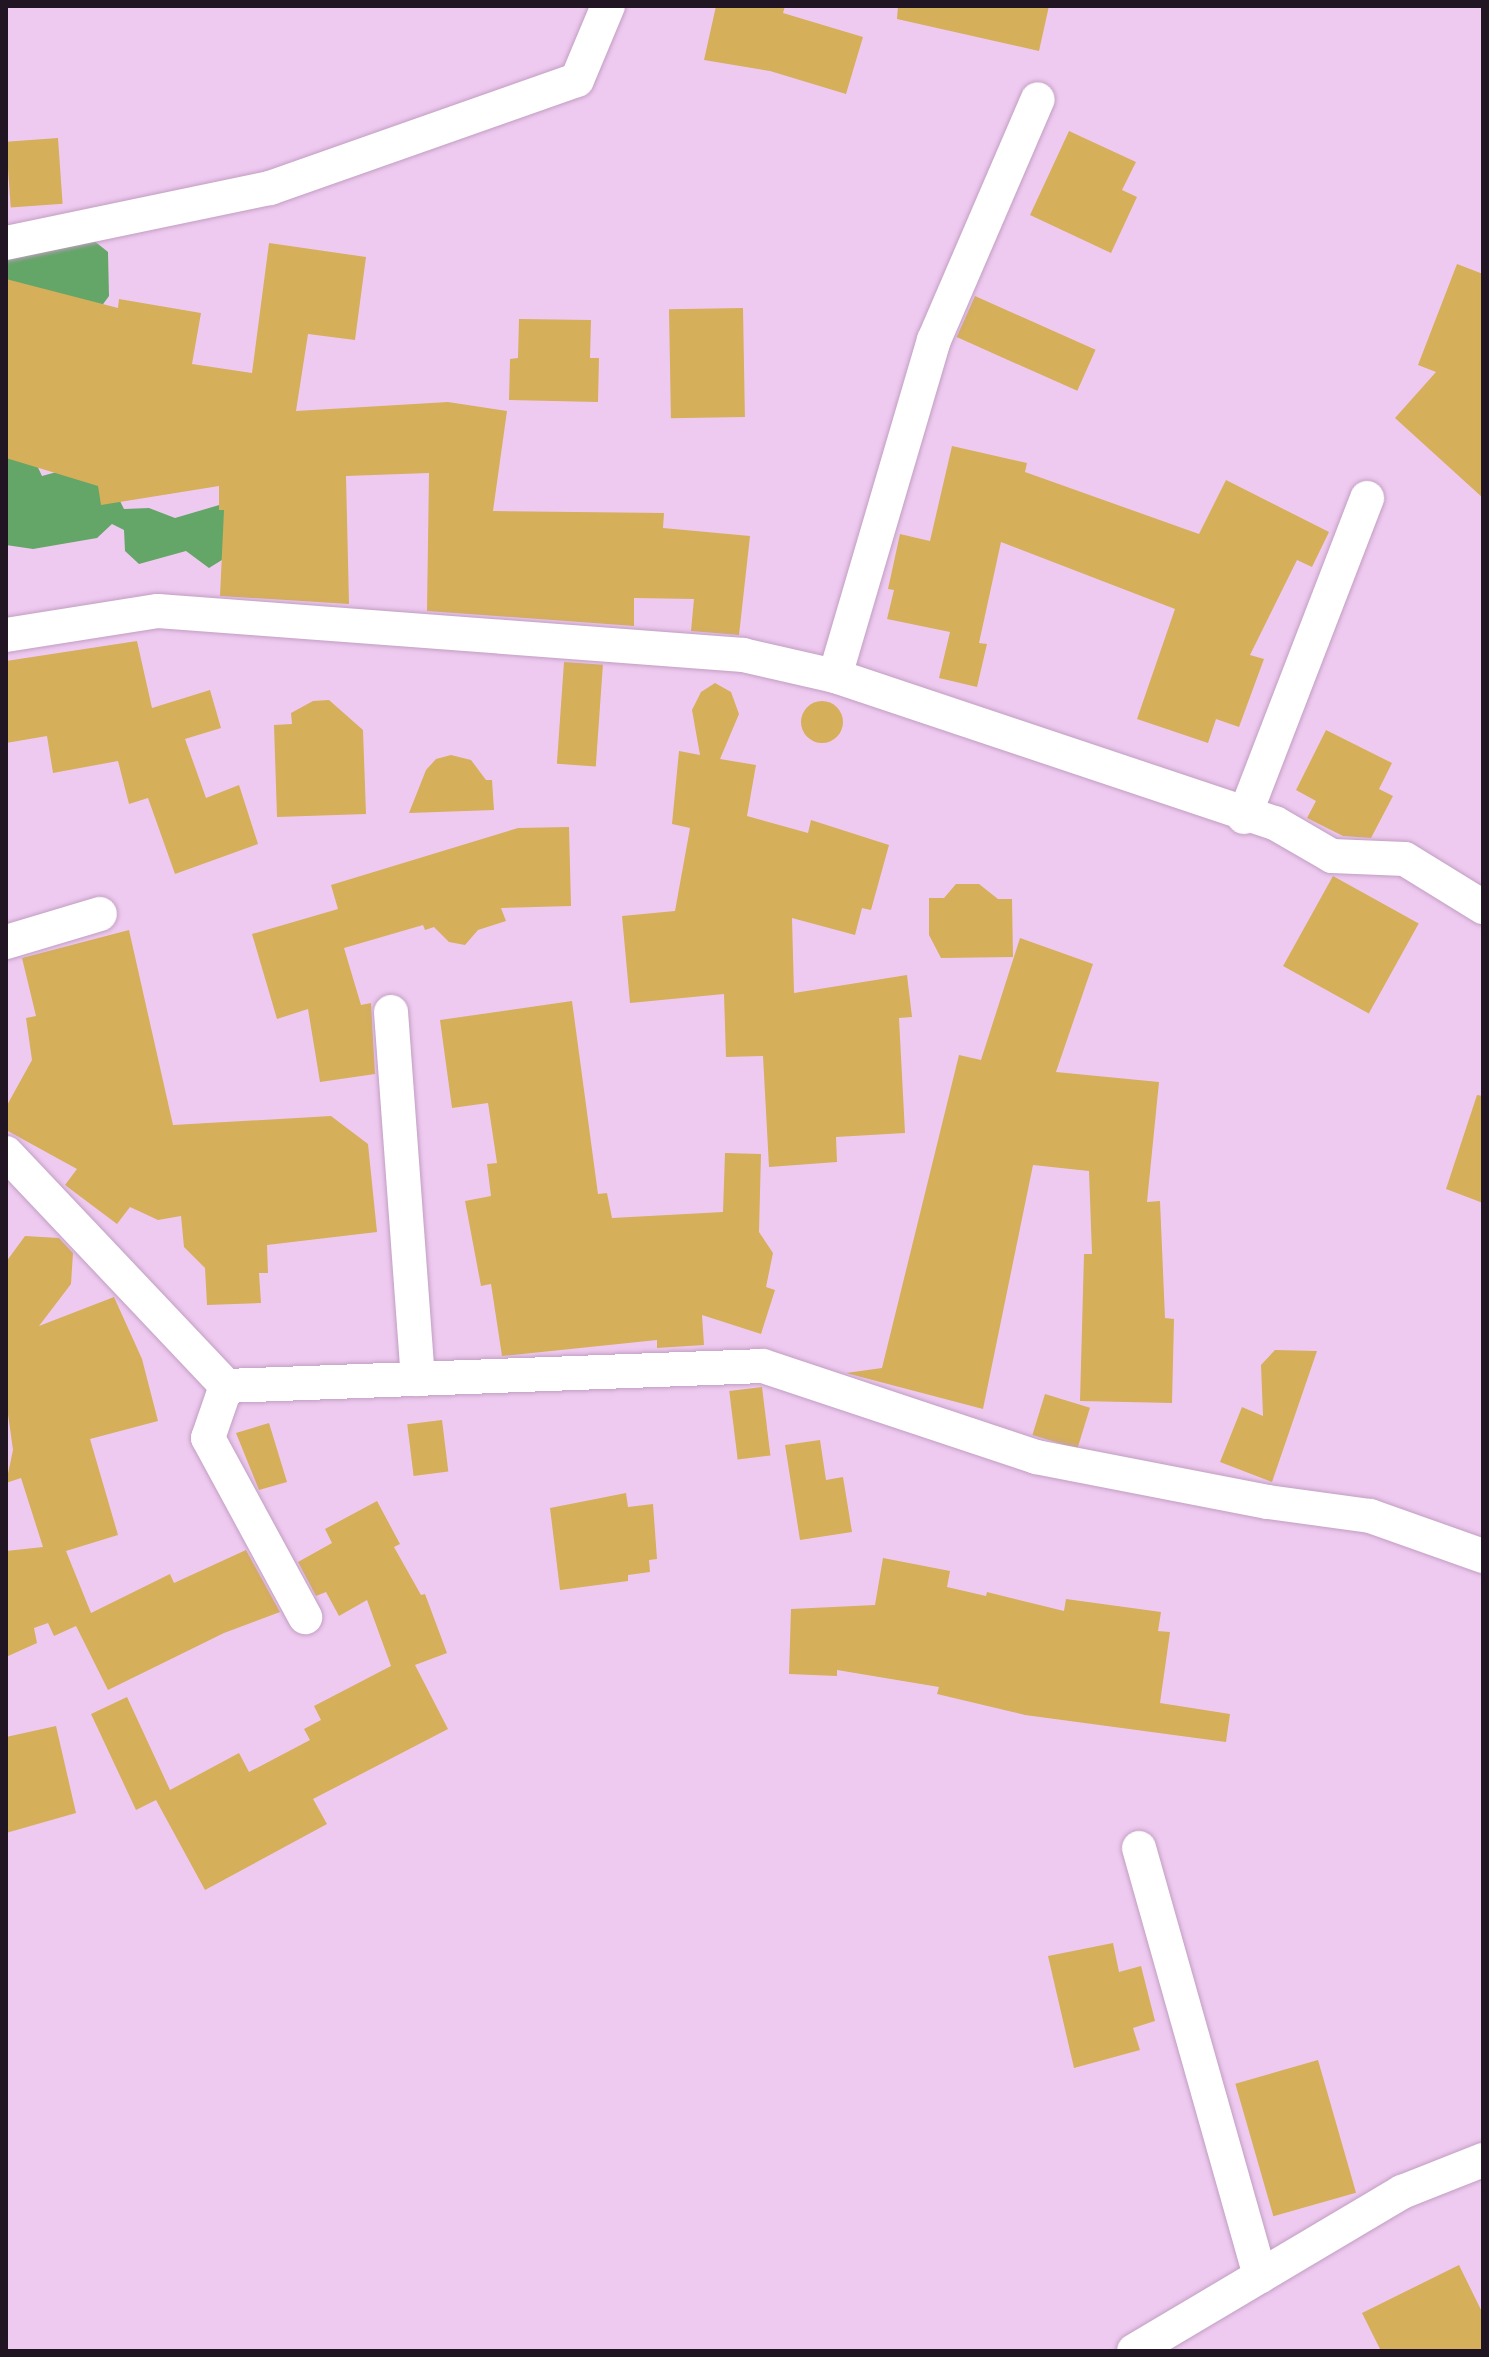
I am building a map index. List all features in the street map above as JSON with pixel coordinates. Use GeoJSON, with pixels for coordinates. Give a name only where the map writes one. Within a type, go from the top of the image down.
{"type":"FeatureCollection","features":[{"type":"Feature","properties":{"kind":"street"},"geometry":{"type":"LineString","coordinates":[[6,243],[270,188],[577,80],[608,6]]}},
{"type":"Feature","properties":{"kind":"street"},"geometry":{"type":"LineString","coordinates":[[835,676],[934,340],[1038,99]]}},
{"type":"Feature","properties":{"kind":"street"},"geometry":{"type":"LineString","coordinates":[[1244,817],[1367,498]]}},
{"type":"Feature","properties":{"kind":"street"},"geometry":{"type":"LineString","coordinates":[[6,635],[158,611],[743,655],[835,676],[1244,817],[1275,823],[1332,856],[1405,859],[1483,907]]}},
{"type":"Feature","properties":{"kind":"street"},"geometry":{"type":"LineString","coordinates":[[6,942],[100,914]]}},
{"type":"Feature","properties":{"kind":"street"},"geometry":{"type":"LineString","coordinates":[[391,1012],[418,1379]]}},
{"type":"Feature","properties":{"kind":"street"},"geometry":{"type":"LineString","coordinates":[[7,1157],[226,1386],[763,1366],[1036,1457],[1370,1516],[1483,1556]]}},
{"type":"Feature","properties":{"kind":"street"},"geometry":{"type":"LineString","coordinates":[[226,1386],[208,1438],[305,1617]]}},
{"type":"Feature","properties":{"kind":"street"},"geometry":{"type":"LineString","coordinates":[[1139,1848],[1260,2276]]}},
{"type":"Feature","properties":{"kind":"street"},"geometry":{"type":"LineString","coordinates":[[1134,2351],[1402,2192],[1483,2160]]}},
{"type":"Feature","properties":{"kind":"green space"},"geometry":{"type":"Polygon","coordinates":[[[6,234],[88,236],[108,252],[109,296],[98,311],[6,314],[6,234]]]}},
{"type":"Feature","properties":{"kind":"green space"},"geometry":{"type":"Polygon","coordinates":[[[6,400],[42,476],[71,468],[115,491],[124,509],[149,508],[175,518],[226,503],[230,555],[209,568],[186,551],[139,564],[125,551],[124,530],[112,524],[97,538],[33,549],[6,545],[6,400]]]}},
{"type":"Feature","properties":{"kind":"building"},"geometry":{"type":"Polygon","coordinates":[[[716,6],[785,6],[783,13],[863,37],[846,94],[770,71],[704,60],[716,6]]]}},
{"type":"Feature","properties":{"kind":"building"},"geometry":{"type":"Polygon","coordinates":[[[898,6],[1049,6],[1039,51],[897,19],[898,6]]]}},
{"type":"Feature","properties":{"kind":"building"},"geometry":{"type":"Polygon","coordinates":[[[1069,131],[1136,162],[1122,190],[1137,197],[1111,253],[1030,215],[1069,131]]]}},
{"type":"Feature","properties":{"kind":"building"},"geometry":{"type":"Polygon","coordinates":[[[58,138],[63,204],[11,207],[6,142],[58,138]]]}},
{"type":"Feature","properties":{"kind":"building"},"geometry":{"type":"Polygon","coordinates":[[[269,243],[366,257],[355,340],[308,334],[296,411],[448,402],[507,411],[493,511],[664,513],[663,528],[750,536],[739,635],[691,631],[694,599],[634,598],[634,626],[427,611],[429,473],[346,476],[349,604],[220,596],[224,510],[219,510],[219,486],[101,505],[98,486],[6,458],[6,279],[118,308],[119,299],[201,313],[192,364],[252,373],[269,243]]]}},
{"type":"Feature","properties":{"kind":"building"},"geometry":{"type":"Polygon","coordinates":[[[1457,264],[1483,274],[1483,498],[1395,418],[1436,372],[1418,365],[1457,264]]]}},
{"type":"Feature","properties":{"kind":"building"},"geometry":{"type":"Polygon","coordinates":[[[975,296],[1096,350],[1077,391],[957,337],[975,296]]]}},
{"type":"Feature","properties":{"kind":"building"},"geometry":{"type":"Polygon","coordinates":[[[743,308],[745,417],[671,418],[669,309],[743,308]]]}},
{"type":"Feature","properties":{"kind":"building"},"geometry":{"type":"Polygon","coordinates":[[[519,319],[591,320],[590,358],[599,358],[598,402],[509,400],[510,359],[518,358],[519,319]]]}},
{"type":"Feature","properties":{"kind":"building"},"geometry":{"type":"Polygon","coordinates":[[[952,446],[1027,463],[1025,472],[1199,534],[1226,480],[1329,532],[1312,567],[1297,560],[1250,655],[1264,659],[1239,727],[1216,719],[1208,743],[1137,719],[1175,609],[1001,542],[979,643],[987,644],[977,687],[939,678],[950,632],[887,619],[894,590],[888,589],[900,534],[930,541],[952,446]]]}},
{"type":"Feature","properties":{"kind":"building"},"geometry":{"type":"Polygon","coordinates":[[[137,641],[152,708],[210,690],[221,728],[185,739],[206,798],[239,785],[258,844],[175,874],[148,798],[129,804],[118,761],[53,773],[47,736],[6,743],[6,661],[137,641]]]}},
{"type":"Feature","properties":{"kind":"building"},"geometry":{"type":"Polygon","coordinates":[[[564,662],[603,665],[596,766],[557,764],[564,662]]]}},
{"type":"Feature","properties":{"kind":"building"},"geometry":{"type":"Polygon","coordinates":[[[715,683],[731,692],[739,714],[720,759],[756,765],[747,816],[808,833],[811,820],[889,845],[871,910],[862,908],[855,935],[792,918],[794,993],[907,975],[912,1017],[899,1018],[905,1133],[836,1137],[837,1162],[769,1167],[763,1056],[726,1057],[724,994],[630,1003],[622,916],[675,911],[690,828],[672,824],[679,751],[700,755],[692,710],[701,692],[715,683]]]}},
{"type":"Feature","properties":{"kind":"building"},"geometry":{"type":"Polygon","coordinates":[[[329,700],[363,730],[366,814],[277,817],[274,725],[292,724],[291,713],[313,701],[329,700]]]}},
{"type":"Feature","properties":{"kind":"building"},"geometry":{"type":"Polygon","coordinates":[[[822,701],[837,707],[843,722],[837,737],[822,743],[807,737],[801,722],[807,707],[822,701]]]}},
{"type":"Feature","properties":{"kind":"building"},"geometry":{"type":"Polygon","coordinates":[[[1326,730],[1392,763],[1379,789],[1393,796],[1371,838],[1343,836],[1307,818],[1316,801],[1296,790],[1326,730]]]}},
{"type":"Feature","properties":{"kind":"building"},"geometry":{"type":"Polygon","coordinates":[[[451,755],[471,760],[486,780],[492,780],[494,810],[409,813],[426,770],[436,759],[451,755]]]}},
{"type":"Feature","properties":{"kind":"building"},"geometry":{"type":"Polygon","coordinates":[[[569,827],[571,906],[501,908],[506,921],[478,930],[465,945],[449,942],[434,927],[425,930],[423,925],[344,948],[361,1005],[371,1003],[375,1074],[320,1082],[308,1009],[277,1019],[252,934],[338,909],[331,885],[518,828],[569,827]]]}},
{"type":"Feature","properties":{"kind":"building"},"geometry":{"type":"Polygon","coordinates":[[[1333,876],[1419,924],[1369,1014],[1283,966],[1333,876]]]}},
{"type":"Feature","properties":{"kind":"building"},"geometry":{"type":"Polygon","coordinates":[[[956,884],[979,884],[998,899],[1012,899],[1013,957],[941,958],[929,935],[929,898],[944,898],[956,884]]]}},
{"type":"Feature","properties":{"kind":"building"},"geometry":{"type":"Polygon","coordinates":[[[129,930],[173,1125],[331,1116],[368,1144],[377,1232],[267,1245],[268,1273],[259,1273],[261,1303],[207,1305],[205,1268],[184,1247],[181,1216],[158,1220],[130,1207],[117,1224],[65,1185],[77,1169],[6,1130],[6,1107],[32,1060],[26,1018],[36,1016],[22,958],[129,930]]]}},
{"type":"Feature","properties":{"kind":"building"},"geometry":{"type":"Polygon","coordinates":[[[1020,938],[1093,964],[1056,1072],[1159,1082],[1147,1202],[1160,1201],[1165,1318],[1174,1319],[1172,1403],[1080,1401],[1084,1254],[1092,1254],[1089,1171],[1033,1165],[983,1409],[846,1373],[882,1368],[959,1055],[981,1060],[1020,938]]]}},
{"type":"Feature","properties":{"kind":"building"},"geometry":{"type":"Polygon","coordinates":[[[572,1001],[598,1194],[607,1193],[612,1218],[723,1212],[725,1153],[761,1154],[759,1232],[773,1253],[766,1287],[775,1290],[761,1334],[702,1315],[704,1345],[657,1348],[657,1340],[502,1356],[491,1284],[481,1286],[465,1201],[491,1196],[487,1164],[497,1163],[488,1103],[452,1108],[440,1020],[572,1001]]]}},
{"type":"Feature","properties":{"kind":"building"},"geometry":{"type":"Polygon","coordinates":[[[1477,1095],[1483,1096],[1483,1203],[1446,1189],[1477,1095]]]}},
{"type":"Feature","properties":{"kind":"building"},"geometry":{"type":"Polygon","coordinates":[[[25,1236],[59,1238],[73,1253],[71,1284],[39,1326],[114,1297],[142,1359],[158,1421],[90,1439],[118,1535],[66,1551],[91,1613],[170,1574],[174,1583],[246,1550],[280,1612],[224,1633],[108,1690],[76,1626],[54,1636],[48,1623],[34,1628],[37,1643],[6,1657],[6,1551],[43,1547],[21,1478],[6,1483],[13,1450],[6,1400],[6,1262],[25,1236]]]}},
{"type":"Feature","properties":{"kind":"building"},"geometry":{"type":"Polygon","coordinates":[[[1275,1350],[1317,1351],[1272,1482],[1220,1462],[1242,1407],[1263,1416],[1261,1365],[1275,1350]]]}},
{"type":"Feature","properties":{"kind":"building"},"geometry":{"type":"Polygon","coordinates":[[[762,1387],[770,1455],[738,1460],[729,1391],[762,1387]]]}},
{"type":"Feature","properties":{"kind":"building"},"geometry":{"type":"Polygon","coordinates":[[[1045,1394],[1090,1408],[1077,1449],[1032,1435],[1045,1394]]]}},
{"type":"Feature","properties":{"kind":"building"},"geometry":{"type":"Polygon","coordinates":[[[442,1420],[448,1472],[414,1476],[407,1424],[442,1420]]]}},
{"type":"Feature","properties":{"kind":"building"},"geometry":{"type":"Polygon","coordinates":[[[269,1423],[287,1482],[259,1490],[236,1433],[269,1423]]]}},
{"type":"Feature","properties":{"kind":"building"},"geometry":{"type":"Polygon","coordinates":[[[820,1440],[826,1480],[843,1477],[852,1532],[800,1540],[785,1445],[820,1440]]]}},
{"type":"Feature","properties":{"kind":"building"},"geometry":{"type":"Polygon","coordinates":[[[626,1493],[628,1507],[653,1504],[657,1559],[649,1560],[650,1572],[628,1575],[628,1581],[560,1590],[550,1508],[626,1493]]]}},
{"type":"Feature","properties":{"kind":"building"},"geometry":{"type":"Polygon","coordinates":[[[377,1501],[400,1544],[394,1547],[421,1595],[425,1594],[447,1653],[415,1665],[448,1729],[313,1799],[327,1824],[205,1890],[156,1800],[136,1810],[91,1714],[127,1697],[170,1790],[239,1753],[249,1772],[310,1740],[304,1729],[321,1720],[314,1706],[391,1666],[367,1600],[339,1616],[326,1592],[316,1596],[298,1562],[332,1543],[325,1529],[377,1501]]]}},
{"type":"Feature","properties":{"kind":"building"},"geometry":{"type":"Polygon","coordinates":[[[883,1558],[950,1571],[947,1587],[986,1596],[987,1592],[1064,1611],[1066,1599],[1161,1612],[1158,1631],[1170,1632],[1160,1703],[1230,1714],[1226,1742],[1025,1715],[937,1694],[939,1687],[837,1670],[837,1676],[789,1674],[791,1609],[875,1605],[883,1558]]]}},
{"type":"Feature","properties":{"kind":"building"},"geometry":{"type":"Polygon","coordinates":[[[56,1726],[76,1813],[6,1833],[6,1737],[56,1726]]]}},
{"type":"Feature","properties":{"kind":"building"},"geometry":{"type":"Polygon","coordinates":[[[1113,1943],[1119,1972],[1141,1966],[1155,2021],[1133,2028],[1140,2050],[1074,2068],[1048,1956],[1113,1943]]]}},
{"type":"Feature","properties":{"kind":"building"},"geometry":{"type":"Polygon","coordinates":[[[1318,2060],[1356,2193],[1273,2216],[1235,2084],[1318,2060]]]}},
{"type":"Feature","properties":{"kind":"building"},"geometry":{"type":"Polygon","coordinates":[[[1459,2265],[1483,2314],[1483,2351],[1381,2351],[1362,2313],[1459,2265]]]}}]}
